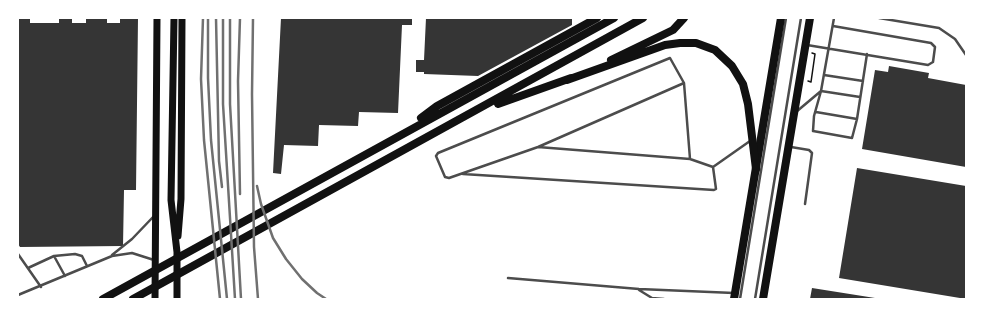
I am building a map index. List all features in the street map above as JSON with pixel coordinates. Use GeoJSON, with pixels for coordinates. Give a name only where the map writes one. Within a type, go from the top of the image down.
{"type":"FeatureCollection","features":[{"type":"Feature","properties":{"kind":"main road"},"geometry":{"type":"LineString","coordinates":[[155,299],[157,18]]}},
{"type":"Feature","properties":{"kind":"main road"},"geometry":{"type":"LineString","coordinates":[[174,18],[171,200],[177,252]]}},
{"type":"Feature","properties":{"kind":"main road"},"geometry":{"type":"LineString","coordinates":[[177,299],[177,252],[181,199],[182,18]]}},
{"type":"Feature","properties":{"kind":"main road"},"geometry":{"type":"LineString","coordinates":[[398,136],[437,106],[597,18]]}},
{"type":"Feature","properties":{"kind":"main road"},"geometry":{"type":"LineString","coordinates":[[103,299],[614,18]]}},
{"type":"Feature","properties":{"kind":"main road"},"geometry":{"type":"LineString","coordinates":[[133,299],[643,18]]}},
{"type":"Feature","properties":{"kind":"main road"},"geometry":{"type":"LineString","coordinates":[[566,80],[673,30],[684,18]]}},
{"type":"Feature","properties":{"kind":"main road"},"geometry":{"type":"LineString","coordinates":[[736,297],[782,18]]}},
{"type":"Feature","properties":{"kind":"main road"},"geometry":{"type":"LineString","coordinates":[[763,299],[810,18]]}},
{"type":"Feature","properties":{"kind":"main road"},"geometry":{"type":"LineString","coordinates":[[480,109],[665,46],[680,43],[706,46],[725,57],[743,84],[748,104],[756,169]]}},
{"type":"Feature","properties":{"kind":"lane"},"geometry":{"type":"LineString","coordinates":[[508,278],[736,297],[786,18]]}},
{"type":"Feature","properties":{"kind":"lane"},"geometry":{"type":"LineString","coordinates":[[755,299],[802,18]]}},
{"type":"Feature","properties":{"kind":"lane"},"geometry":{"type":"LineString","coordinates":[[834,18],[813,131],[852,138],[857,119],[867,54]]}},
{"type":"Feature","properties":{"kind":"lane"},"geometry":{"type":"LineString","coordinates":[[879,18],[940,28],[955,39],[966,55]]}},
{"type":"Feature","properties":{"kind":"lane"},"geometry":{"type":"LineString","coordinates":[[806,45],[928,65],[933,62],[935,47],[931,43],[833,26]]}},
{"type":"Feature","properties":{"kind":"lane"},"geometry":{"type":"LineString","coordinates":[[684,83],[538,146],[446,179],[436,154],[668,59],[672,60],[684,83],[690,159]]}},
{"type":"Feature","properties":{"kind":"lane"},"geometry":{"type":"LineString","coordinates":[[824,75],[863,81]]}},
{"type":"Feature","properties":{"kind":"lane"},"geometry":{"type":"LineString","coordinates":[[794,113],[800,110],[821,91]]}},
{"type":"Feature","properties":{"kind":"lane"},"geometry":{"type":"LineString","coordinates":[[821,91],[860,97]]}},
{"type":"Feature","properties":{"kind":"lane"},"geometry":{"type":"LineString","coordinates":[[816,112],[857,119]]}},
{"type":"Feature","properties":{"kind":"lane"},"geometry":{"type":"LineString","coordinates":[[714,167],[752,140]]}},
{"type":"Feature","properties":{"kind":"lane"},"geometry":{"type":"LineString","coordinates":[[538,146],[690,159],[714,167]]}},
{"type":"Feature","properties":{"kind":"lane"},"geometry":{"type":"LineString","coordinates":[[788,146],[809,150],[812,153],[805,204]]}},
{"type":"Feature","properties":{"kind":"lane"},"geometry":{"type":"LineString","coordinates":[[460,174],[714,190],[716,189],[714,167]]}},
{"type":"Feature","properties":{"kind":"lane"},"geometry":{"type":"LineString","coordinates":[[112,256],[132,239],[155,215]]}},
{"type":"Feature","properties":{"kind":"lane"},"geometry":{"type":"LineString","coordinates":[[18,295],[112,256],[132,253],[155,260]]}},
{"type":"Feature","properties":{"kind":"lane"},"geometry":{"type":"LineString","coordinates":[[18,254],[41,286]]}},
{"type":"Feature","properties":{"kind":"lane"},"geometry":{"type":"LineString","coordinates":[[28,268],[54,256],[79,254],[87,266]]}},
{"type":"Feature","properties":{"kind":"lane"},"geometry":{"type":"LineString","coordinates":[[54,256],[65,276]]}},
{"type":"Feature","properties":{"kind":"lane"},"geometry":{"type":"LineString","coordinates":[[638,289],[652,298],[664,299]]}},
{"type":"Feature","properties":{"kind":"building"},"geometry":{"type":"Polygon","coordinates":[[[18,18],[30,18],[30,23],[59,23],[59,18],[72,18],[72,23],[86,23],[86,18],[107,18],[107,23],[120,23],[120,18],[138,18],[136,190],[124,190],[123,246],[20,247],[18,244],[18,18]]]}},
{"type":"Feature","properties":{"kind":"building"},"geometry":{"type":"Polygon","coordinates":[[[281,18],[412,18],[412,25],[402,25],[398,113],[359,112],[358,126],[319,125],[318,146],[284,145],[281,174],[273,173],[281,18]]]}},
{"type":"Feature","properties":{"kind":"building"},"geometry":{"type":"Polygon","coordinates":[[[426,18],[572,18],[572,25],[478,76],[424,74],[424,72],[416,72],[416,60],[424,60],[426,18]]]}},
{"type":"Feature","properties":{"kind":"building"},"geometry":{"type":"Polygon","coordinates":[[[889,66],[929,73],[928,78],[966,85],[966,167],[862,149],[875,70],[888,72],[889,66]]]}},
{"type":"Feature","properties":{"kind":"building"},"geometry":{"type":"Polygon","coordinates":[[[857,168],[966,186],[966,299],[839,278],[857,168]]]}},
{"type":"Feature","properties":{"kind":"building"},"geometry":{"type":"Polygon","coordinates":[[[812,288],[875,298],[875,299],[810,299],[812,288]]]}},
{"type":"Feature","properties":{"kind":"railway"},"geometry":{"type":"LineString","coordinates":[[203,18],[201,79],[204,140],[220,299]]}},
{"type":"Feature","properties":{"kind":"railway"},"geometry":{"type":"LineString","coordinates":[[208,18],[208,78],[211,140],[227,299]]}},
{"type":"Feature","properties":{"kind":"railway"},"geometry":{"type":"LineString","coordinates":[[216,18],[219,161],[222,187]]}},
{"type":"Feature","properties":{"kind":"railway"},"geometry":{"type":"LineString","coordinates":[[223,18],[223,104],[235,299]]}},
{"type":"Feature","properties":{"kind":"railway"},"geometry":{"type":"LineString","coordinates":[[230,18],[230,104],[241,299]]}},
{"type":"Feature","properties":{"kind":"railway"},"geometry":{"type":"LineString","coordinates":[[240,18],[238,81],[240,194]]}},
{"type":"Feature","properties":{"kind":"railway"},"geometry":{"type":"LineString","coordinates":[[253,18],[252,94],[254,247],[258,299]]}},
{"type":"Feature","properties":{"kind":"railway"},"geometry":{"type":"LineString","coordinates":[[257,186],[261,204],[273,238],[286,259],[302,279],[326,299]]}}]}
